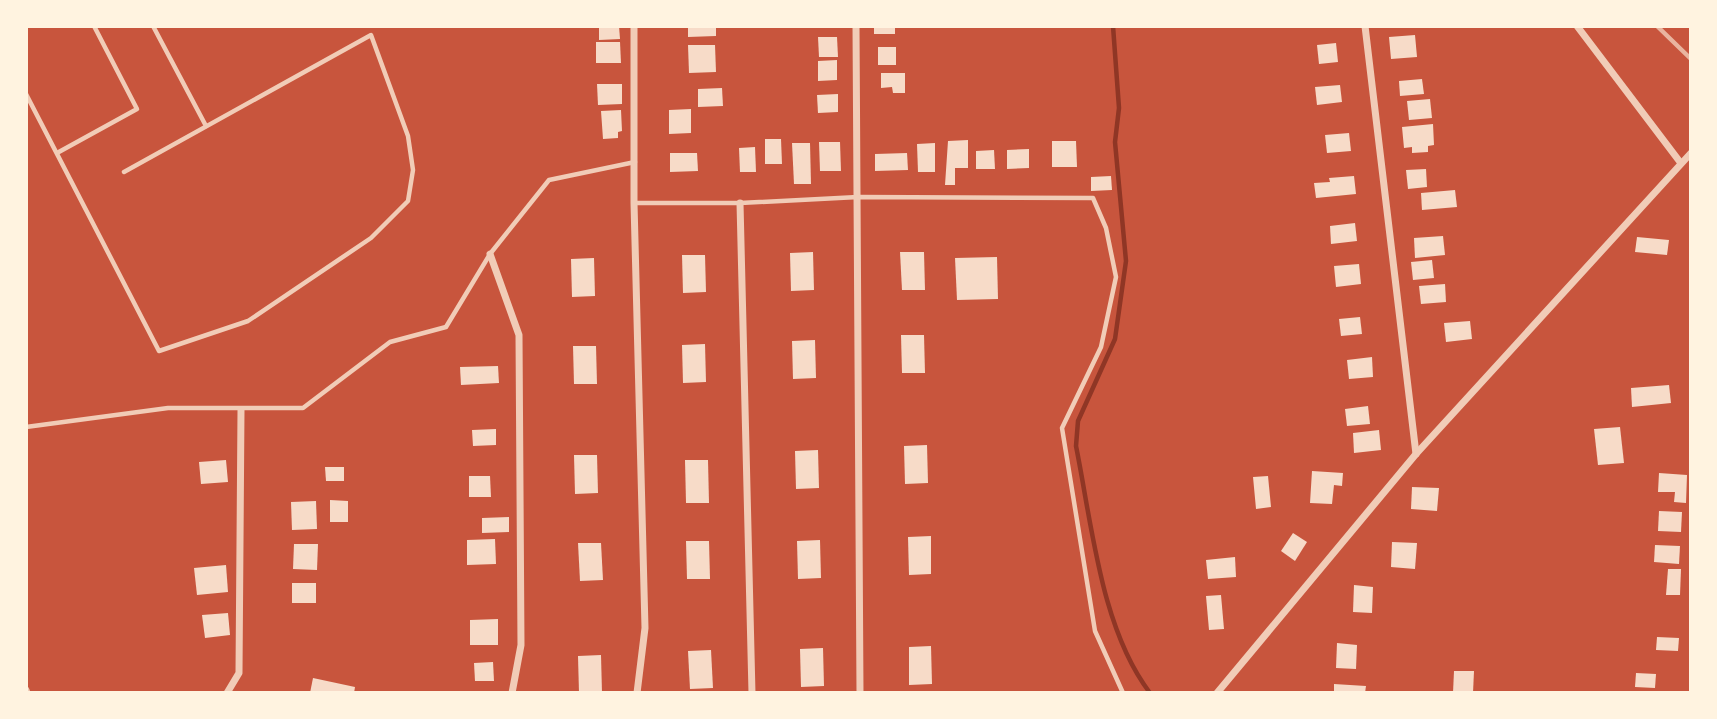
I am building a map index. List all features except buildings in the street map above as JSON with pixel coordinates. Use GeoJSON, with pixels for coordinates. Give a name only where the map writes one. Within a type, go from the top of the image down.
{"type":"FeatureCollection","features":[{"type":"Feature","properties":{"kind":"street"},"geometry":{"type":"LineString","coordinates":[[634,26],[634,203],[645,628],[637,693]]}},
{"type":"Feature","properties":{"kind":"street"},"geometry":{"type":"LineString","coordinates":[[856,26],[860,693]]}},
{"type":"Feature","properties":{"kind":"street"},"geometry":{"type":"LineString","coordinates":[[1365,26],[1416,454]]}},
{"type":"Feature","properties":{"kind":"street"},"geometry":{"type":"LineString","coordinates":[[1577,26],[1680,162]]}},
{"type":"Feature","properties":{"kind":"street"},"geometry":{"type":"LineString","coordinates":[[1217,693],[1416,454],[1691,153]]}},
{"type":"Feature","properties":{"kind":"street"},"geometry":{"type":"LineString","coordinates":[[740,203],[752,693]]}},
{"type":"Feature","properties":{"kind":"street"},"geometry":{"type":"LineString","coordinates":[[490,254],[520,335],[521,645],[512,693]]}},
{"type":"Feature","properties":{"kind":"street"},"geometry":{"type":"LineString","coordinates":[[227,693],[239,673],[241,410]]}},
{"type":"Feature","properties":{"kind":"lane"},"geometry":{"type":"LineString","coordinates":[[57,153],[137,109],[94,26]]}},
{"type":"Feature","properties":{"kind":"lane"},"geometry":{"type":"LineString","coordinates":[[153,26],[206,127]]}},
{"type":"Feature","properties":{"kind":"lane"},"geometry":{"type":"LineString","coordinates":[[26,94],[159,351],[248,321],[371,238],[408,201],[413,170],[408,135],[371,34],[124,172]]}},
{"type":"Feature","properties":{"kind":"lane"},"geometry":{"type":"LineString","coordinates":[[26,427],[168,408],[303,408],[390,342],[446,327],[490,254],[549,180],[635,162]]}},
{"type":"Feature","properties":{"kind":"lane"},"geometry":{"type":"LineString","coordinates":[[634,203],[740,203],[858,197],[1093,198],[1106,228],[1116,277],[1101,347],[1062,428],[1095,631],[1123,693]]}},
{"type":"Feature","properties":{"kind":"waterway"},"geometry":{"type":"LineString","coordinates":[[1113,26],[1119,108],[1115,142],[1126,261],[1115,339],[1078,421],[1076,446],[1109,608],[1133,667],[1150,693]]}},
{"type":"Feature","properties":{"kind":"railway"},"geometry":{"type":"LineString","coordinates":[[1657,26],[1691,59]]}}]}
